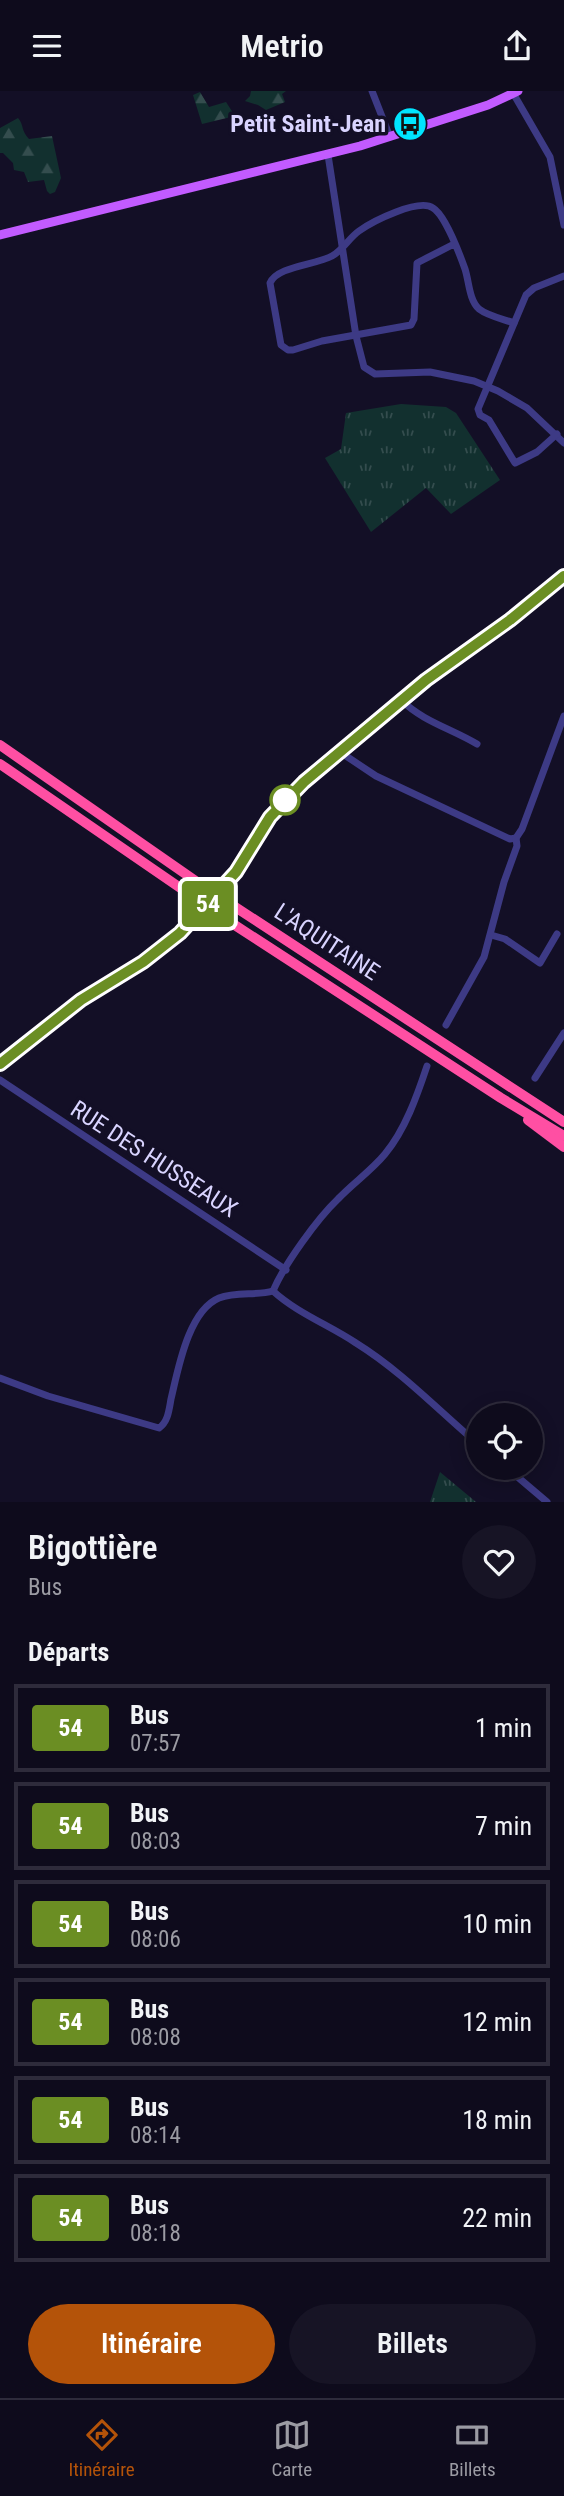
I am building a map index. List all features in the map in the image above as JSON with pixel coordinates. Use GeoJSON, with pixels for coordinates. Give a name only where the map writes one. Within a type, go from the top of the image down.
{"type":"FeatureCollection","features":[{"type":"Feature","properties":{"kind":"highway","name":"L'AQUITAINE"},"geometry":{"type":"LineString","coordinates":[[0,745],[227,902],[564,1122]]}},
{"type":"Feature","properties":{"kind":"highway","name":"L'AQUITAINE"},"geometry":{"type":"LineString","coordinates":[[0,764],[227,920],[564,1136]]}},
{"type":"Feature","properties":{"kind":"highway"},"geometry":{"type":"LineString","coordinates":[[501,1098],[564,1147]]}},
{"type":"Feature","properties":{"kind":"main road"},"geometry":{"type":"LineString","coordinates":[[0,235],[328,155],[488,105],[515,92]]}},
{"type":"Feature","properties":{"kind":"street"},"geometry":{"type":"LineString","coordinates":[[373,91],[392,136]]}},
{"type":"Feature","properties":{"kind":"street"},"geometry":{"type":"LineString","coordinates":[[515,92],[550,157],[564,225]]}},
{"type":"Feature","properties":{"kind":"street"},"geometry":{"type":"LineString","coordinates":[[328,155],[361,362],[372,373],[442,373],[487,386],[527,408],[564,443]]}},
{"type":"Feature","properties":{"kind":"street"},"geometry":{"type":"LineString","coordinates":[[555,175],[564,176]]}},
{"type":"Feature","properties":{"kind":"street"},"geometry":{"type":"LineString","coordinates":[[454,244],[417,264],[414,319],[411,325],[322,341],[293,350],[283,348],[279,341],[272,278],[281,272],[332,256],[363,228],[408,207],[422,204],[432,207],[440,214],[454,244],[465,269],[475,303],[482,311],[514,324]]}},
{"type":"Feature","properties":{"kind":"street"},"geometry":{"type":"LineString","coordinates":[[556,434],[537,452],[515,463],[489,419],[478,411],[530,291],[564,277]]}},
{"type":"Feature","properties":{"kind":"street"},"geometry":{"type":"LineString","coordinates":[[0,1063],[81,1000],[158,951],[191,922],[229,880],[275,811],[314,773],[401,700],[510,620],[564,576]]}},
{"type":"Feature","properties":{"kind":"street"},"geometry":{"type":"LineString","coordinates":[[401,700],[428,722],[449,728],[477,744]]}},
{"type":"Feature","properties":{"kind":"street"},"geometry":{"type":"LineString","coordinates":[[446,1025],[475,976],[491,936],[504,882],[517,846],[516,838],[522,829],[564,716]]}},
{"type":"Feature","properties":{"kind":"street"},"geometry":{"type":"LineString","coordinates":[[340,752],[376,776],[507,838],[516,838]]}},
{"type":"Feature","properties":{"kind":"street"},"geometry":{"type":"LineString","coordinates":[[491,936],[505,939],[540,963],[557,934]]}},
{"type":"Feature","properties":{"kind":"street"},"geometry":{"type":"LineString","coordinates":[[535,1079],[564,1033]]}},
{"type":"Feature","properties":{"kind":"street"},"geometry":{"type":"LineString","coordinates":[[273,1291],[334,1203],[392,1146],[427,1066]]}},
{"type":"Feature","properties":{"kind":"street","name":"RUE DES HUSSEAUX"},"geometry":{"type":"LineString","coordinates":[[0,1080],[286,1270]]}},
{"type":"Feature","properties":{"kind":"street"},"geometry":{"type":"LineString","coordinates":[[0,1378],[48,1396],[159,1428],[167,1418],[186,1343],[205,1310],[215,1300],[227,1296],[273,1291],[287,1303],[357,1343],[409,1382],[466,1433]]}},
{"type":"Feature","properties":{"kind":"street"},"geometry":{"type":"LineString","coordinates":[[521,1480],[547,1502]]}},
{"type":"Feature","properties":{"kind":"green space"},"geometry":{"type":"Polygon","coordinates":[[[251,91],[286,91],[282,94],[285,102],[266,110],[245,101],[251,91]]]}},
{"type":"Feature","properties":{"kind":"green space"},"geometry":{"type":"Polygon","coordinates":[[[200,92],[209,107],[226,102],[235,116],[202,124],[193,95],[200,92]]]}},
{"type":"Feature","properties":{"kind":"green space"},"geometry":{"type":"Polygon","coordinates":[[[18,118],[29,139],[52,136],[61,178],[55,192],[50,194],[47,191],[44,180],[28,182],[24,172],[14,170],[13,163],[0,153],[0,128],[18,118]]]}},
{"type":"Feature","properties":{"kind":"green space"},"geometry":{"type":"Polygon","coordinates":[[[401,404],[446,407],[456,413],[500,480],[451,514],[426,488],[371,532],[325,458],[341,449],[346,413],[401,404]]]}},
{"type":"Feature","properties":{"kind":"green space"},"geometry":{"type":"Polygon","coordinates":[[[440,1472],[476,1502],[430,1502],[440,1472]]]}},
{"type":"Feature","properties":{"kind":"bus line","name":"54"},"geometry":{"type":"LineString","coordinates":[[0,1064],[81,1000],[143,962],[180,933],[236,872],[270,817],[304,782],[426,680],[510,620],[564,576]]}},
{"type":"Feature","properties":{"kind":"place","name":"Petit Saint-Jean"},"geometry":{"type":"Point","coordinates":[410,124]}}]}
